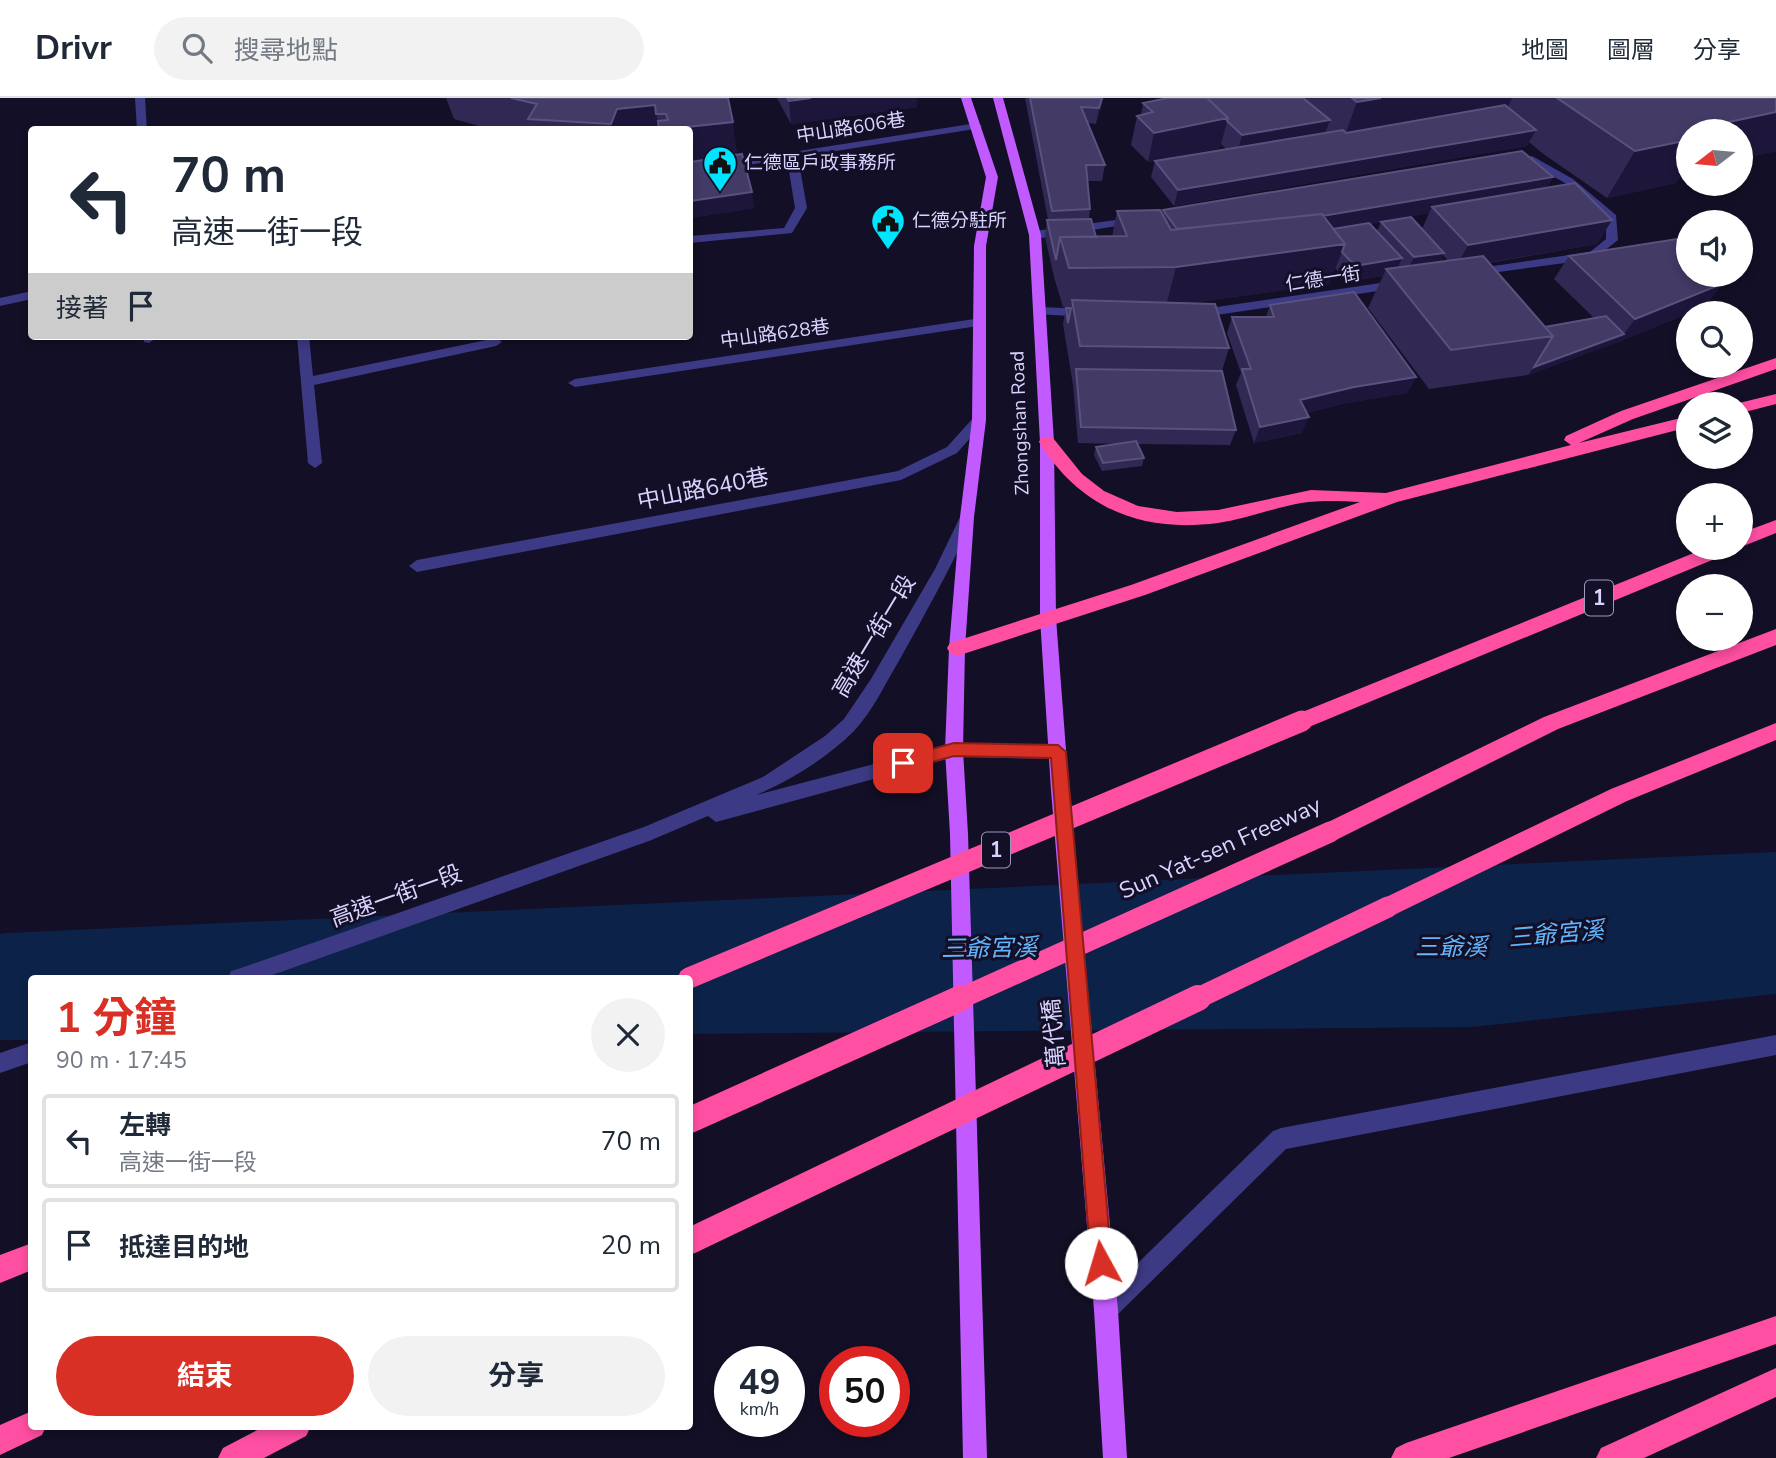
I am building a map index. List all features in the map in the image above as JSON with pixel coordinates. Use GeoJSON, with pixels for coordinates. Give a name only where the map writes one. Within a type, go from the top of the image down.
{"type":"FeatureCollection","features":[{"type":"Feature","properties":{"kind":"highway"},"geometry":{"type":"LineString","coordinates":[[1522,463],[1627,415],[1776,363]]}},
{"type":"Feature","properties":{"kind":"highway"},"geometry":{"type":"LineString","coordinates":[[1753,405],[1776,399]]}},
{"type":"Feature","properties":{"kind":"highway"},"geometry":{"type":"LineString","coordinates":[[957,649],[1138,590],[1393,497],[1676,424]]}},
{"type":"Feature","properties":{"kind":"highway"},"geometry":{"type":"LineString","coordinates":[[1047,442],[1092,491],[1113,503],[1153,516],[1190,520],[1209,518],[1309,496],[1393,497]]}},
{"type":"Feature","properties":{"kind":"highway"},"geometry":{"type":"LineString","coordinates":[[1753,535],[1776,526]]}},
{"type":"Feature","properties":{"kind":"highway","name":"1"},"geometry":{"type":"LineString","coordinates":[[693,976],[1474,649],[1693,560]]}},
{"type":"Feature","properties":{"kind":"highway","name":"Sun Yat-sen Freeway"},"geometry":{"type":"LineString","coordinates":[[693,1119],[1330,832],[1551,723],[1776,637]]}},
{"type":"Feature","properties":{"kind":"highway"},"geometry":{"type":"LineString","coordinates":[[693,1240],[1619,795],[1776,731]]}},
{"type":"Feature","properties":{"kind":"highway"},"geometry":{"type":"LineString","coordinates":[[0,1264],[28,1256]]}},
{"type":"Feature","properties":{"kind":"highway"},"geometry":{"type":"LineString","coordinates":[[0,1269],[28,1257]]}},
{"type":"Feature","properties":{"kind":"highway"},"geometry":{"type":"LineString","coordinates":[[1406,1458],[1776,1330]]}},
{"type":"Feature","properties":{"kind":"highway"},"geometry":{"type":"LineString","coordinates":[[1611,1458],[1776,1382]]}},
{"type":"Feature","properties":{"kind":"highway"},"geometry":{"type":"LineString","coordinates":[[0,1440],[28,1427]]}},
{"type":"Feature","properties":{"kind":"highway"},"geometry":{"type":"LineString","coordinates":[[233,1458],[288,1430]]}},
{"type":"Feature","properties":{"kind":"main road","name":"Zhongshan Road"},"geometry":{"type":"LineString","coordinates":[[954,750],[957,649],[967,517],[979,420],[980,246],[992,177],[966,98]]}},
{"type":"Feature","properties":{"kind":"main road","name":"Zhongshan Road"},"geometry":{"type":"LineString","coordinates":[[998,98],[1035,235],[1047,442],[1048,618],[1058,752]]}},
{"type":"Feature","properties":{"kind":"main road"},"geometry":{"type":"LineString","coordinates":[[954,750],[959,834],[975,1458]]}},
{"type":"Feature","properties":{"kind":"main road","name":"萬代橋"},"geometry":{"type":"LineString","coordinates":[[1058,752],[1106,1310]]}},
{"type":"Feature","properties":{"kind":"main road"},"geometry":{"type":"LineString","coordinates":[[1106,1310],[1115,1458]]}},
{"type":"Feature","properties":{"kind":"street"},"geometry":{"type":"LineString","coordinates":[[140,98],[142,126]]}},
{"type":"Feature","properties":{"kind":"street","name":"中山路606巷"},"geometry":{"type":"LineString","coordinates":[[693,171],[977,126]]}},
{"type":"Feature","properties":{"kind":"street"},"geometry":{"type":"LineString","coordinates":[[693,240],[788,231],[801,208],[793,155]]}},
{"type":"Feature","properties":{"kind":"street"},"geometry":{"type":"LineString","coordinates":[[1460,275],[1594,255],[1612,240],[1612,218],[1569,181],[1532,159],[1493,165]]}},
{"type":"Feature","properties":{"kind":"street"},"geometry":{"type":"LineString","coordinates":[[1035,235],[1148,219]]}},
{"type":"Feature","properties":{"kind":"street","name":"仁德一街"},"geometry":{"type":"LineString","coordinates":[[1186,315],[1419,282]]}},
{"type":"Feature","properties":{"kind":"street"},"geometry":{"type":"LineString","coordinates":[[0,302],[28,296]]}},
{"type":"Feature","properties":{"kind":"street"},"geometry":{"type":"LineString","coordinates":[[1039,311],[1106,314]]}},
{"type":"Feature","properties":{"kind":"street","name":"中山路628巷"},"geometry":{"type":"LineString","coordinates":[[575,383],[981,322]]}},
{"type":"Feature","properties":{"kind":"street"},"geometry":{"type":"LineString","coordinates":[[303,340],[315,463]]}},
{"type":"Feature","properties":{"kind":"street"},"geometry":{"type":"LineString","coordinates":[[307,382],[496,342]]}},
{"type":"Feature","properties":{"kind":"street","name":"中山路640巷"},"geometry":{"type":"LineString","coordinates":[[417,566],[901,475],[951,450],[979,420]]}},
{"type":"Feature","properties":{"kind":"street","name":"高速一街一段"},"geometry":{"type":"LineString","coordinates":[[246,975],[649,832],[769,782],[831,741],[849,724],[891,660],[942,570],[967,517]]}},
{"type":"Feature","properties":{"kind":"street","name":"高速一街一段"},"geometry":{"type":"LineString","coordinates":[[649,832],[954,750],[1058,752]]}},
{"type":"Feature","properties":{"kind":"street"},"geometry":{"type":"LineString","coordinates":[[1106,1310],[1281,1139],[1776,1045]]}},
{"type":"Feature","properties":{"kind":"street"},"geometry":{"type":"LineString","coordinates":[[0,1063],[28,1053]]}},
{"type":"Feature","properties":{"kind":"water","name":"三爺溪"},"geometry":{"type":"Polygon","coordinates":[[[1776,852],[1776,994],[1472,1027],[693,1034],[693,975],[28,975],[28,1040],[0,1040],[0,934],[1776,852]]]}},
{"type":"Feature","properties":{"kind":"building"},"geometry":{"type":"Polygon","coordinates":[[[511,98],[728,98],[733,122],[693,126],[659,126],[658,121],[668,120],[666,114],[656,114],[655,105],[617,109],[611,124],[528,119],[537,104],[511,98]]]}},
{"type":"Feature","properties":{"kind":"building"},"geometry":{"type":"Polygon","coordinates":[[[787,98],[811,98],[789,101],[787,98]]]}},
{"type":"Feature","properties":{"kind":"building"},"geometry":{"type":"Polygon","coordinates":[[[1030,98],[1102,98],[1099,108],[1081,107],[1105,165],[1086,165],[1090,209],[1052,211],[1030,98]]]}},
{"type":"Feature","properties":{"kind":"building"},"geometry":{"type":"Polygon","coordinates":[[[1168,98],[1207,98],[1228,118],[1154,133],[1137,116],[1153,112],[1143,103],[1168,98]]]}},
{"type":"Feature","properties":{"kind":"building"},"geometry":{"type":"Polygon","coordinates":[[[1207,98],[1303,98],[1330,120],[1242,135],[1207,98]]]}},
{"type":"Feature","properties":{"kind":"building"},"geometry":{"type":"Polygon","coordinates":[[[1352,98],[1381,98],[1357,102],[1352,98]]]}},
{"type":"Feature","properties":{"kind":"building"},"geometry":{"type":"Polygon","coordinates":[[[1557,98],[1776,98],[1776,112],[1743,119],[1676,119],[1676,143],[1635,151],[1557,98]]]}},
{"type":"Feature","properties":{"kind":"building"},"geometry":{"type":"Polygon","coordinates":[[[1505,105],[1536,130],[1178,190],[1155,161],[1343,130],[1346,133],[1505,105]]]}},
{"type":"Feature","properties":{"kind":"building"},"geometry":{"type":"Polygon","coordinates":[[[1522,151],[1553,177],[1323,216],[1177,229],[1163,210],[1522,151]]]}},
{"type":"Feature","properties":{"kind":"building"},"geometry":{"type":"Polygon","coordinates":[[[742,154],[752,192],[693,201],[693,162],[742,154]]]}},
{"type":"Feature","properties":{"kind":"building"},"geometry":{"type":"Polygon","coordinates":[[[1575,183],[1612,220],[1468,245],[1432,207],[1575,183]]]}},
{"type":"Feature","properties":{"kind":"building"},"geometry":{"type":"Polygon","coordinates":[[[1160,210],[1171,230],[1322,214],[1345,244],[1176,267],[1069,268],[1060,237],[1127,236],[1117,211],[1160,210]]]}},
{"type":"Feature","properties":{"kind":"building"},"geometry":{"type":"Polygon","coordinates":[[[1411,217],[1444,253],[1414,257],[1381,222],[1411,217]]]}},
{"type":"Feature","properties":{"kind":"building"},"geometry":{"type":"Polygon","coordinates":[[[1091,219],[1096,237],[1060,237],[1056,260],[1047,220],[1091,219]]]}},
{"type":"Feature","properties":{"kind":"building"},"geometry":{"type":"Polygon","coordinates":[[[1369,223],[1402,258],[1355,266],[1342,252],[1345,244],[1333,229],[1369,223]]]}},
{"type":"Feature","properties":{"kind":"building"},"geometry":{"type":"Polygon","coordinates":[[[1676,239],[1676,287],[1715,287],[1635,319],[1569,256],[1676,239]]]}},
{"type":"Feature","properties":{"kind":"building"},"geometry":{"type":"Polygon","coordinates":[[[1483,256],[1553,336],[1451,350],[1386,269],[1483,256]]]}},
{"type":"Feature","properties":{"kind":"building"},"geometry":{"type":"Polygon","coordinates":[[[1354,292],[1416,377],[1354,387],[1300,400],[1309,417],[1260,427],[1242,369],[1251,369],[1232,317],[1274,317],[1270,305],[1354,292]]]}},
{"type":"Feature","properties":{"kind":"building"},"geometry":{"type":"Polygon","coordinates":[[[1072,300],[1215,304],[1229,348],[1080,346],[1072,300]]]}},
{"type":"Feature","properties":{"kind":"building"},"geometry":{"type":"Polygon","coordinates":[[[1066,308],[1071,308],[1068,323],[1066,308]]]}},
{"type":"Feature","properties":{"kind":"building"},"geometry":{"type":"Polygon","coordinates":[[[1606,316],[1624,334],[1534,367],[1553,336],[1545,327],[1606,316]]]}},
{"type":"Feature","properties":{"kind":"building"},"geometry":{"type":"Polygon","coordinates":[[[1076,369],[1222,371],[1236,430],[1081,427],[1076,369]]]}},
{"type":"Feature","properties":{"kind":"building"},"geometry":{"type":"Polygon","coordinates":[[[1136,441],[1144,458],[1103,463],[1096,447],[1136,441]]]}},
{"type":"Feature","properties":{"kind":"place","name":"仁德區戶政事務所"},"geometry":{"type":"Point","coordinates":[720,193]}},
{"type":"Feature","properties":{"kind":"place","name":"仁德分駐所"},"geometry":{"type":"Point","coordinates":[888,251]}},
{"type":"Feature","properties":{"kind":"route"},"geometry":{"type":"LineString","coordinates":[[903,763],[954,750],[1058,752],[1101,1263]]}},
{"type":"Feature","properties":{"kind":"water label","name":"三爺宮溪"},"geometry":{"type":"Point","coordinates":[1556,934]}},
{"type":"Feature","properties":{"kind":"water label","name":"三爺宮溪"},"geometry":{"type":"Point","coordinates":[989,948]}}]}
